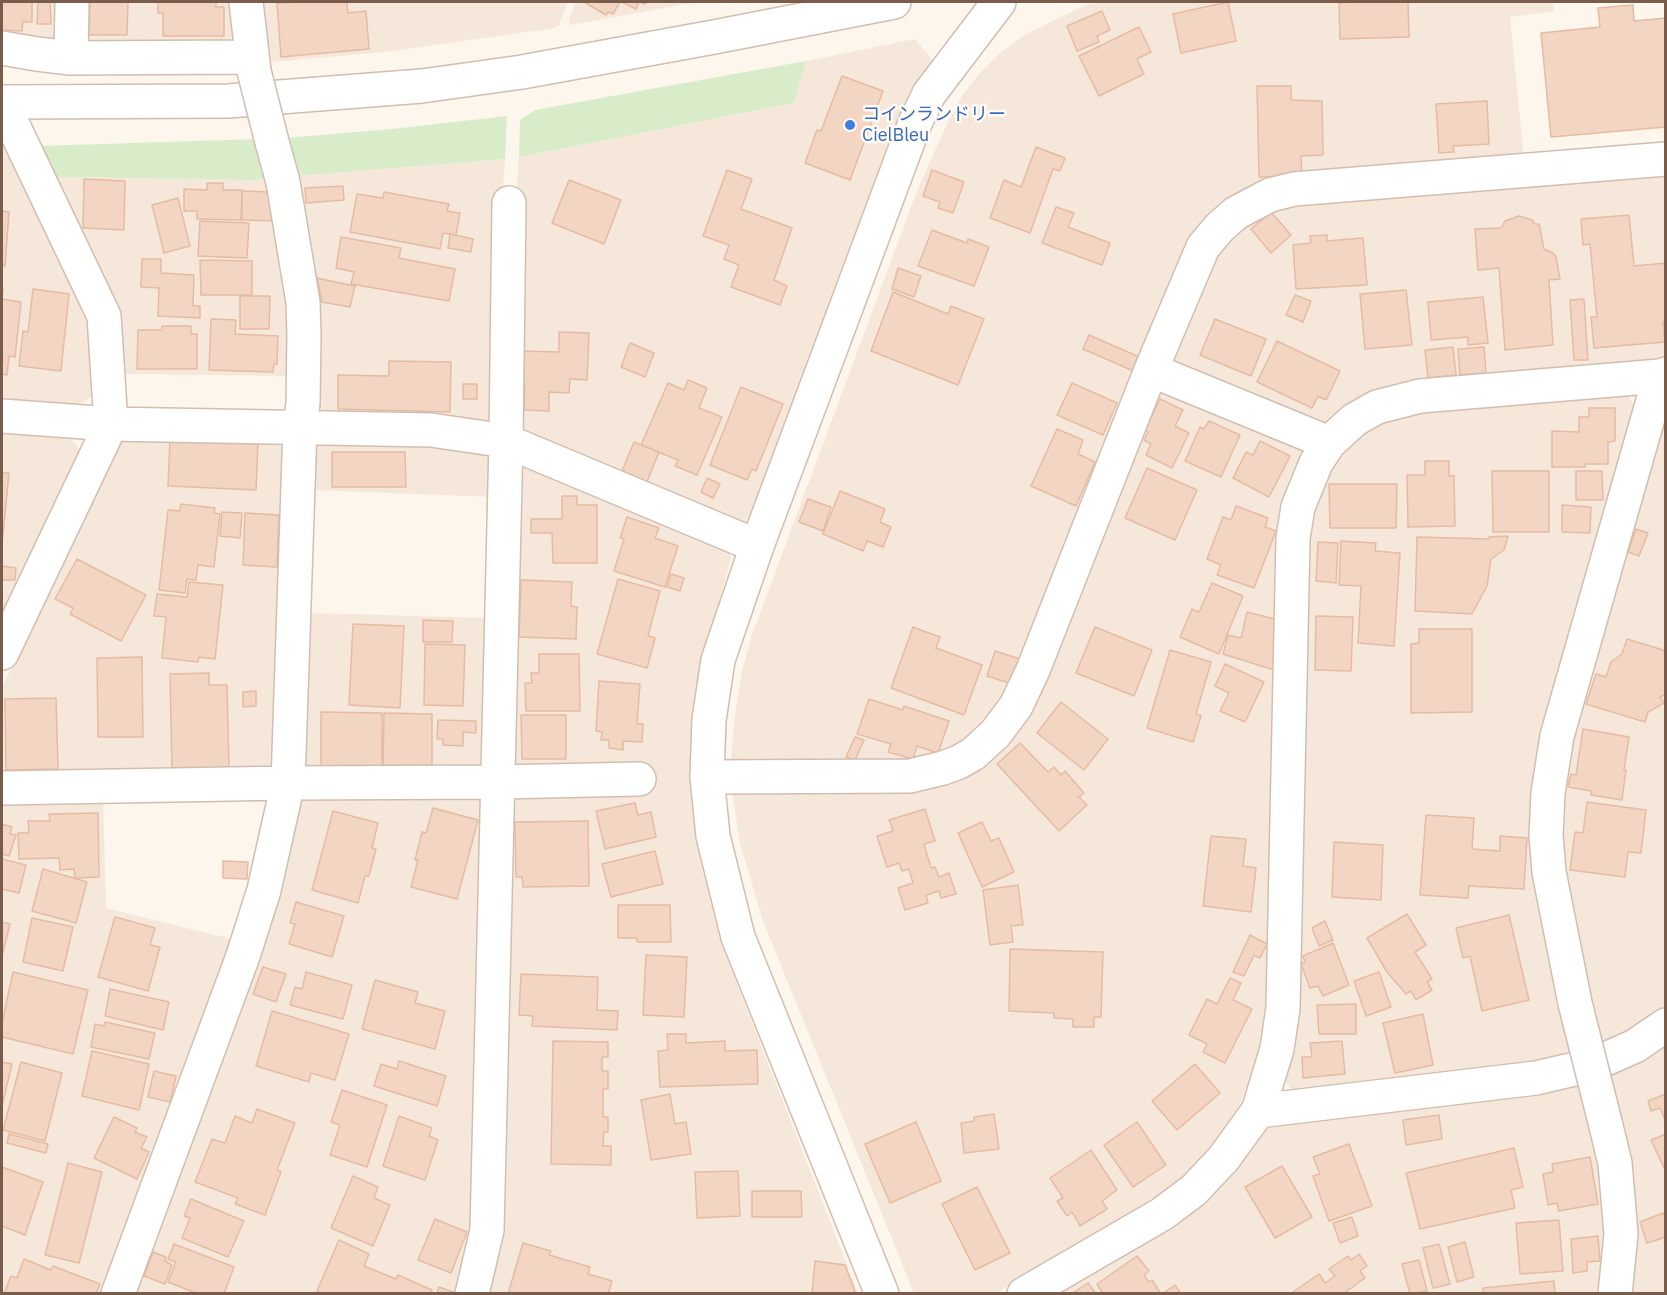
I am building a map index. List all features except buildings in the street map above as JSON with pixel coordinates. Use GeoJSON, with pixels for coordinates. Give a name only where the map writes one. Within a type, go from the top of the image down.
{"type":"FeatureCollection","features":[{"type":"Feature","properties":{"kind":"street"},"geometry":{"type":"LineString","coordinates":[[72,2],[72,57]]}},
{"type":"Feature","properties":{"kind":"street"},"geometry":{"type":"LineString","coordinates":[[118,1293],[243,956],[264,890],[288,783],[300,428],[303,403],[303,302],[283,182],[253,64],[246,2]]}},
{"type":"Feature","properties":{"kind":"street"},"geometry":{"type":"LineString","coordinates":[[2,653],[111,424],[104,316],[2,102],[228,101],[422,86],[544,68],[894,2]]}},
{"type":"Feature","properties":{"kind":"street"},"geometry":{"type":"LineString","coordinates":[[882,1293],[738,937],[712,836],[707,777],[709,720],[718,660],[756,546],[915,123],[929,94],[999,2]]}},
{"type":"Feature","properties":{"kind":"street"},"geometry":{"type":"LineString","coordinates":[[2,48],[72,57],[253,64]]}},
{"type":"Feature","properties":{"kind":"street"},"geometry":{"type":"LineString","coordinates":[[707,777],[910,776],[944,768],[973,754],[995,734],[1016,706],[1033,670],[1151,370],[1203,247],[1236,213],[1270,195],[1294,189],[1665,159]]}},
{"type":"Feature","properties":{"kind":"street"},"geometry":{"type":"LineString","coordinates":[[471,1293],[487,1230],[506,441],[509,203]]}},
{"type":"Feature","properties":{"kind":"street"},"geometry":{"type":"LineString","coordinates":[[1151,370],[1329,443]]}},
{"type":"Feature","properties":{"kind":"street"},"geometry":{"type":"LineString","coordinates":[[1024,1293],[1162,1214],[1194,1190],[1224,1158],[1258,1111],[1277,1049],[1283,1008],[1293,538],[1298,507],[1306,485],[1329,443],[1354,420],[1377,407],[1420,396],[1663,375],[1557,736],[1548,793],[1546,835],[1549,872],[1575,1003],[1615,1163],[1622,1234],[1615,1293]]}},
{"type":"Feature","properties":{"kind":"street"},"geometry":{"type":"LineString","coordinates":[[2,416],[111,424],[431,430],[506,441],[756,546]]}},
{"type":"Feature","properties":{"kind":"street"},"geometry":{"type":"LineString","coordinates":[[2,788],[639,778]]}},
{"type":"Feature","properties":{"kind":"street"},"geometry":{"type":"LineString","coordinates":[[1258,1111],[1536,1078],[1592,1065],[1635,1046],[1665,1025]]}},
{"type":"Feature","properties":{"kind":"shaded area"},"geometry":{"type":"Polygon","coordinates":[[[2,2],[59,2],[59,37],[44,47],[2,38],[2,2]]]}},
{"type":"Feature","properties":{"kind":"shaded area"},"geometry":{"type":"Polygon","coordinates":[[[85,2],[232,2],[237,34],[221,44],[93,44],[85,33],[85,2]]]}},
{"type":"Feature","properties":{"kind":"shaded area"},"geometry":{"type":"Polygon","coordinates":[[[260,2],[568,2],[559,25],[555,28],[385,52],[270,62],[264,58],[260,2]]]}},
{"type":"Feature","properties":{"kind":"shaded area"},"geometry":{"type":"Polygon","coordinates":[[[576,2],[697,2],[571,25],[568,22],[576,2]]]}},
{"type":"Feature","properties":{"kind":"shaded area"},"geometry":{"type":"Polygon","coordinates":[[[1105,2],[1553,2],[1554,11],[1510,17],[1524,159],[1243,199],[1024,663],[984,730],[932,759],[736,767],[731,760],[735,715],[742,671],[752,635],[917,191],[945,128],[962,96],[979,74],[1001,52],[1028,33],[1086,5],[1105,2]]]}},
{"type":"Feature","properties":{"kind":"shaded area"},"geometry":{"type":"Polygon","coordinates":[[[915,39],[933,61],[906,104],[892,134],[747,522],[733,527],[524,436],[515,425],[516,198],[519,157],[794,103],[806,61],[915,39]]]}},
{"type":"Feature","properties":{"kind":"shaded area"},"geometry":{"type":"Polygon","coordinates":[[[2,141],[4,141],[90,323],[93,395],[78,407],[2,401],[2,141]]]}},
{"type":"Feature","properties":{"kind":"shaded area"},"geometry":{"type":"Polygon","coordinates":[[[505,159],[497,417],[482,428],[328,419],[315,406],[296,176],[505,159]]]}},
{"type":"Feature","properties":{"kind":"shaded area"},"geometry":{"type":"Polygon","coordinates":[[[1665,167],[1665,362],[1340,413],[1323,425],[1175,367],[1170,351],[1214,249],[1274,204],[1665,167]]]}},
{"type":"Feature","properties":{"kind":"shaded area"},"geometry":{"type":"Polygon","coordinates":[[[54,177],[269,179],[272,188],[268,192],[282,250],[289,306],[291,376],[122,374],[54,177]]]}},
{"type":"Feature","properties":{"kind":"shaded area"},"geometry":{"type":"Polygon","coordinates":[[[1169,387],[1301,442],[1304,455],[1288,482],[1282,506],[1269,999],[1263,1041],[1239,1106],[1227,1127],[1208,1154],[1177,1184],[1145,1207],[996,1293],[914,1293],[763,921],[740,843],[732,792],[911,786],[1001,742],[1152,392],[1169,387]]]}},
{"type":"Feature","properties":{"kind":"shaded area"},"geometry":{"type":"Polygon","coordinates":[[[1627,395],[1635,406],[1545,723],[1575,1055],[1528,1067],[1294,1093],[1283,1078],[1308,541],[1310,521],[1323,481],[1345,446],[1374,423],[1412,411],[1627,395]]]}},
{"type":"Feature","properties":{"kind":"shaded area"},"geometry":{"type":"Polygon","coordinates":[[[1665,408],[1665,1005],[1644,1022],[1603,1045],[1568,899],[1563,862],[1564,777],[1586,680],[1665,408]]]}},
{"type":"Feature","properties":{"kind":"shaded area"},"geometry":{"type":"Polygon","coordinates":[[[2,432],[70,438],[82,452],[2,617],[2,432]]]}},
{"type":"Feature","properties":{"kind":"shaded area"},"geometry":{"type":"Polygon","coordinates":[[[122,436],[271,437],[286,453],[275,766],[261,775],[2,779],[2,687],[43,606],[122,436]]]}},
{"type":"Feature","properties":{"kind":"shaded area"},"geometry":{"type":"Polygon","coordinates":[[[327,439],[488,449],[496,459],[494,497],[313,490],[314,449],[327,439]]]}},
{"type":"Feature","properties":{"kind":"shaded area"},"geometry":{"type":"Polygon","coordinates":[[[526,458],[725,546],[731,558],[703,661],[692,729],[698,837],[721,943],[858,1293],[481,1294],[505,803],[517,770],[507,759],[513,465],[526,458]]]}},
{"type":"Feature","properties":{"kind":"shaded area"},"geometry":{"type":"Polygon","coordinates":[[[309,613],[491,618],[487,761],[479,773],[316,775],[302,761],[307,707],[309,613]]]}},
{"type":"Feature","properties":{"kind":"shaded area"},"geometry":{"type":"Polygon","coordinates":[[[477,791],[487,802],[476,1197],[462,1293],[135,1294],[297,805],[308,794],[477,791]]]}},
{"type":"Feature","properties":{"kind":"shaded area"},"geometry":{"type":"Polygon","coordinates":[[[103,797],[106,908],[235,940],[101,1293],[2,1293],[2,801],[103,797]]]}},
{"type":"Feature","properties":{"kind":"shaded area"},"geometry":{"type":"Polygon","coordinates":[[[1665,1040],[1665,1293],[1628,1293],[1630,1168],[1618,1101],[1610,1073],[1665,1040]]]}},
{"type":"Feature","properties":{"kind":"shaded area"},"geometry":{"type":"Polygon","coordinates":[[[1580,1083],[1599,1157],[1605,1210],[1601,1293],[1052,1294],[1270,1127],[1286,1121],[1580,1083]]]}},
{"type":"Feature","properties":{"kind":"green space"},"geometry":{"type":"Polygon","coordinates":[[[806,61],[794,103],[519,157],[520,120],[535,110],[806,61]]]}},
{"type":"Feature","properties":{"kind":"green space"},"geometry":{"type":"Polygon","coordinates":[[[507,116],[505,159],[296,176],[286,138],[392,129],[507,116]]]}},
{"type":"Feature","properties":{"kind":"green space"},"geometry":{"type":"Polygon","coordinates":[[[259,139],[269,179],[54,177],[39,146],[259,139]]]}},
{"type":"Feature","properties":{"kind":"place","name":"コインランドリー CielBleu"},"geometry":{"type":"Point","coordinates":[850,125]}}]}
